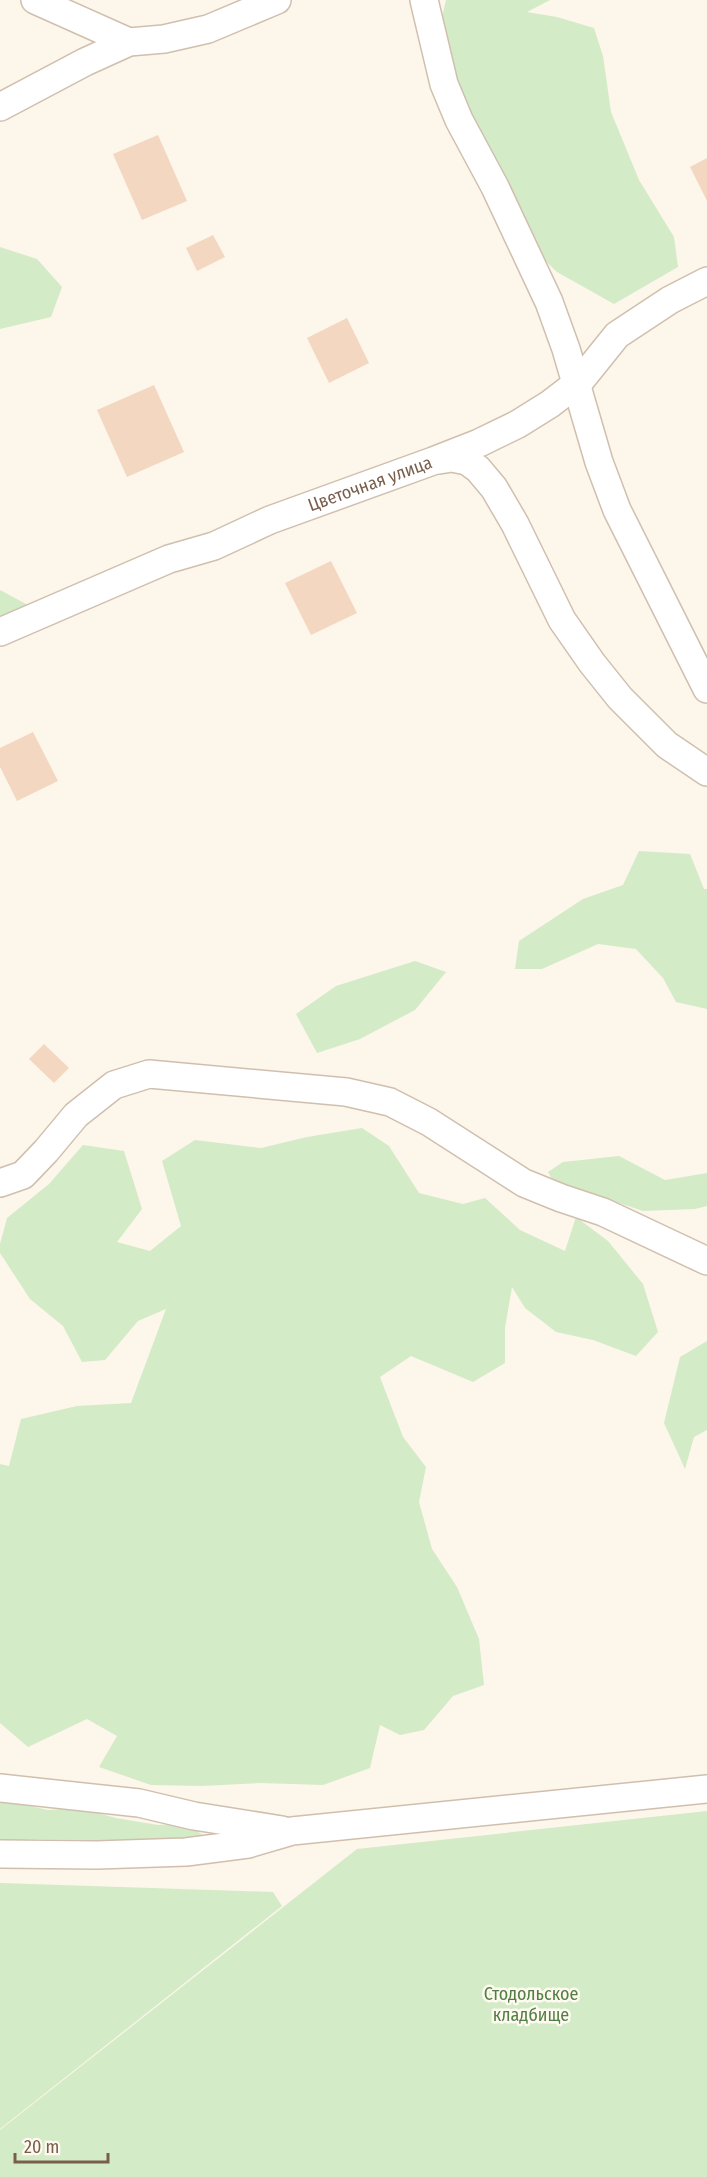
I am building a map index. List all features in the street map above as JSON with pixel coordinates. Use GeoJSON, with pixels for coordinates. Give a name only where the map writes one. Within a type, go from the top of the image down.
{"type":"FeatureCollection","features":[{"type":"Feature","properties":{"kind":"street"},"geometry":{"type":"LineString","coordinates":[[35,0],[129,42]]}},
{"type":"Feature","properties":{"kind":"street"},"geometry":{"type":"LineString","coordinates":[[442,0],[428,13],[448,93],[467,138],[495,187],[549,302],[599,462],[617,510],[707,689]]}},
{"type":"Feature","properties":{"kind":"street"},"geometry":{"type":"LineString","coordinates":[[0,107],[85,62],[129,42],[164,39],[208,29],[263,3]]}},
{"type":"Feature","properties":{"kind":"street","name":"Цветочная улица"},"geometry":{"type":"LineString","coordinates":[[0,632],[169,559],[214,546],[270,520],[433,461],[519,424],[575,384],[616,335],[670,300],[707,281]]}},
{"type":"Feature","properties":{"kind":"street"},"geometry":{"type":"LineString","coordinates":[[433,461],[452,458],[467,461],[478,469],[494,488],[515,524],[562,620],[592,663],[620,698],[668,745],[707,772]]}},
{"type":"Feature","properties":{"kind":"street"},"geometry":{"type":"LineString","coordinates":[[0,1183],[23,1174],[76,1115],[114,1085],[149,1074],[346,1092],[390,1102],[429,1122],[524,1183],[603,1212],[707,1261]]}},
{"type":"Feature","properties":{"kind":"street"},"geometry":{"type":"LineString","coordinates":[[0,1788],[139,1803],[247,1826],[292,1831]]}},
{"type":"Feature","properties":{"kind":"street"},"geometry":{"type":"LineString","coordinates":[[0,1854],[97,1855],[186,1852],[248,1844],[292,1831],[707,1789]]}},
{"type":"Feature","properties":{"kind":"green space"},"geometry":{"type":"Polygon","coordinates":[[[446,0],[550,0],[527,12],[557,17],[594,28],[603,56],[611,112],[639,180],[674,237],[678,267],[614,304],[557,272],[511,228],[452,67],[440,25],[446,0]]]}},
{"type":"Feature","properties":{"kind":"green space"},"geometry":{"type":"Polygon","coordinates":[[[0,247],[37,259],[62,287],[51,317],[0,329],[0,247]]]}},
{"type":"Feature","properties":{"kind":"green space"},"geometry":{"type":"Polygon","coordinates":[[[0,590],[28,605],[0,646],[0,590]]]}},
{"type":"Feature","properties":{"kind":"green space"},"geometry":{"type":"Polygon","coordinates":[[[639,851],[690,854],[704,889],[707,889],[707,1009],[676,1002],[663,978],[636,949],[598,944],[542,969],[515,969],[519,941],[583,899],[623,885],[639,851]]]}},
{"type":"Feature","properties":{"kind":"green space"},"geometry":{"type":"Polygon","coordinates":[[[415,961],[446,972],[415,1010],[360,1039],[317,1053],[296,1014],[336,986],[415,961]]]}},
{"type":"Feature","properties":{"kind":"green space"},"geometry":{"type":"Polygon","coordinates":[[[362,1128],[389,1146],[419,1193],[463,1204],[485,1198],[520,1230],[565,1251],[576,1217],[608,1241],[643,1284],[658,1332],[636,1356],[593,1340],[556,1332],[525,1308],[512,1287],[505,1328],[505,1363],[473,1382],[411,1356],[380,1377],[403,1437],[426,1467],[419,1502],[432,1549],[457,1587],[479,1639],[484,1685],[453,1696],[424,1730],[400,1735],[380,1725],[370,1768],[323,1785],[260,1783],[202,1786],[151,1785],[99,1767],[117,1736],[87,1719],[28,1747],[0,1723],[0,1464],[9,1466],[21,1419],[77,1406],[131,1403],[166,1309],[138,1321],[105,1360],[82,1362],[63,1326],[30,1299],[0,1253],[7,1218],[49,1184],[83,1145],[124,1151],[142,1209],[117,1242],[150,1251],[181,1226],[162,1161],[195,1140],[261,1148],[307,1137],[362,1128]]]}},
{"type":"Feature","properties":{"kind":"green space"},"geometry":{"type":"Polygon","coordinates":[[[619,1156],[665,1180],[707,1173],[707,1206],[695,1209],[643,1211],[589,1193],[557,1188],[548,1172],[563,1162],[619,1156]]]}},
{"type":"Feature","properties":{"kind":"green space"},"geometry":{"type":"Polygon","coordinates":[[[707,1341],[707,1430],[694,1437],[685,1469],[664,1423],[680,1357],[707,1341]]]}},
{"type":"Feature","properties":{"kind":"green space"},"geometry":{"type":"Polygon","coordinates":[[[0,1799],[48,1810],[79,1808],[116,1818],[158,1825],[186,1824],[206,1837],[152,1841],[39,1839],[0,1841],[0,1799]]]}},
{"type":"Feature","properties":{"kind":"green space","name":"Стодольское кладбище"},"geometry":{"type":"Polygon","coordinates":[[[707,1811],[707,2177],[0,2177],[0,2130],[357,1849],[707,1811]]]}},
{"type":"Feature","properties":{"kind":"green space"},"geometry":{"type":"Polygon","coordinates":[[[0,1883],[273,1892],[282,1906],[0,2129],[0,1883]]]}},
{"type":"Feature","properties":{"kind":"building"},"geometry":{"type":"Polygon","coordinates":[[[158,135],[187,201],[142,220],[113,154],[158,135]]]}},
{"type":"Feature","properties":{"kind":"building"},"geometry":{"type":"Polygon","coordinates":[[[707,158],[707,201],[690,167],[707,158]]]}},
{"type":"Feature","properties":{"kind":"building"},"geometry":{"type":"Polygon","coordinates":[[[213,235],[225,257],[197,271],[186,248],[213,235]]]}},
{"type":"Feature","properties":{"kind":"building"},"geometry":{"type":"Polygon","coordinates":[[[347,318],[369,363],[329,383],[307,338],[347,318]]]}},
{"type":"Feature","properties":{"kind":"building"},"geometry":{"type":"Polygon","coordinates":[[[154,385],[184,452],[127,477],[97,410],[154,385]]]}},
{"type":"Feature","properties":{"kind":"building"},"geometry":{"type":"Polygon","coordinates":[[[331,561],[357,613],[311,635],[285,583],[331,561]]]}},
{"type":"Feature","properties":{"kind":"building"},"geometry":{"type":"Polygon","coordinates":[[[33,732],[58,781],[17,801],[0,767],[0,748],[33,732]]]}},
{"type":"Feature","properties":{"kind":"building"},"geometry":{"type":"Polygon","coordinates":[[[44,1044],[69,1068],[54,1083],[29,1059],[44,1044]]]}}]}
